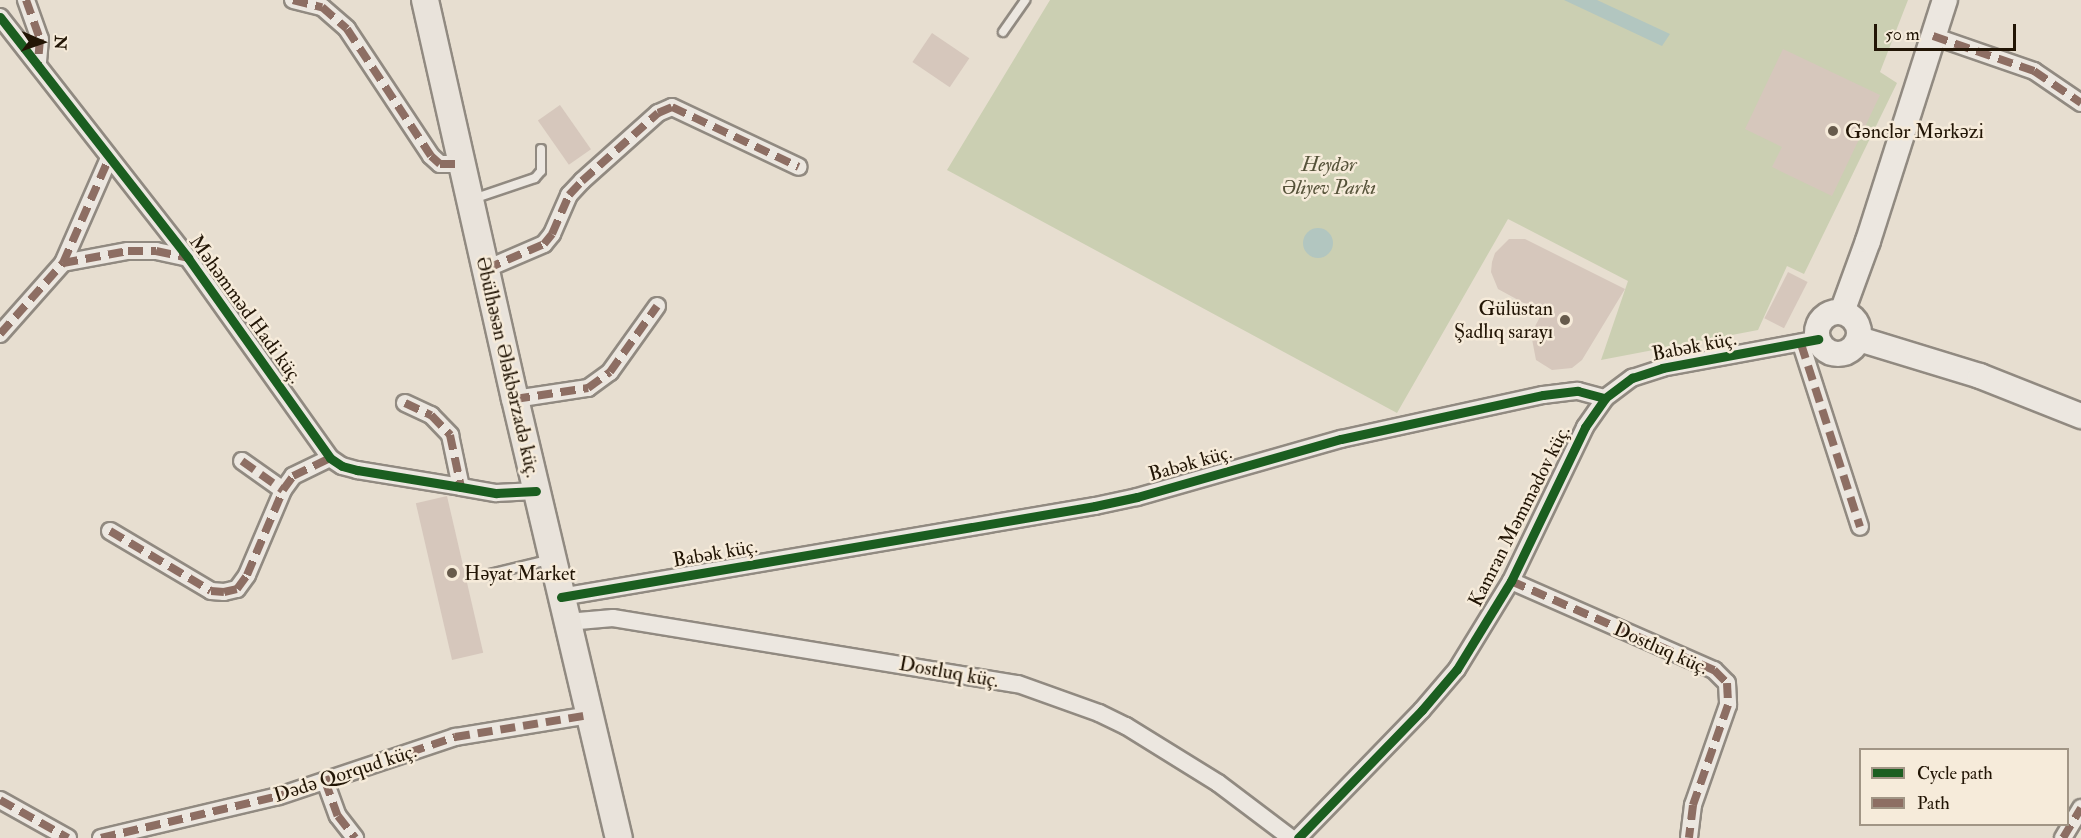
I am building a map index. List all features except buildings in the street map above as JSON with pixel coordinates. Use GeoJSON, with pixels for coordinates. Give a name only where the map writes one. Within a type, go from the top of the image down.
{"type":"FeatureCollection","features":[{"type":"Feature","properties":{"kind":"main road","name":"Əbülhəsən Ələkbərzadə küç."},"geometry":{"type":"LineString","coordinates":[[425,0],[536,491],[619,838]]}},
{"type":"Feature","properties":{"kind":"street"},"geometry":{"type":"LineString","coordinates":[[26,0],[40,39],[38,64]]}},
{"type":"Feature","properties":{"kind":"street"},"geometry":{"type":"LineString","coordinates":[[293,0],[322,7],[347,29],[430,156],[440,164],[462,164]]}},
{"type":"Feature","properties":{"kind":"street"},"geometry":{"type":"LineString","coordinates":[[1842,312],[1868,241],[1945,0]]}},
{"type":"Feature","properties":{"kind":"street","name":"Məhəmməd Hadi küç."},"geometry":{"type":"LineString","coordinates":[[0,17],[188,258],[330,458]]}},
{"type":"Feature","properties":{"kind":"street"},"geometry":{"type":"LineString","coordinates":[[1933,36],[2034,71],[2081,103]]}},
{"type":"Feature","properties":{"kind":"street"},"geometry":{"type":"LineString","coordinates":[[486,269],[544,244],[552,234],[569,195],[582,181],[658,113],[672,107],[799,166]]}},
{"type":"Feature","properties":{"kind":"street"},"geometry":{"type":"LineString","coordinates":[[0,334],[63,263],[109,158]]}},
{"type":"Feature","properties":{"kind":"street"},"geometry":{"type":"LineString","coordinates":[[63,263],[128,251],[156,251],[188,258]]}},
{"type":"Feature","properties":{"kind":"street"},"geometry":{"type":"LineString","coordinates":[[515,399],[588,388],[610,372],[657,306]]}},
{"type":"Feature","properties":{"kind":"street"},"geometry":{"type":"LineString","coordinates":[[1809,342],[1833,353],[1844,353],[1853,348],[1859,339],[1859,327],[1852,317],[1842,312],[1831,312],[1822,319],[1809,342],[1860,527]]}},
{"type":"Feature","properties":{"kind":"street"},"geometry":{"type":"LineString","coordinates":[[1859,339],[1980,376],[2081,416]]}},
{"type":"Feature","properties":{"kind":"street","name":"Babək küç."},"geometry":{"type":"LineString","coordinates":[[561,597],[1095,506],[1137,497],[1341,439],[1543,394],[1578,391],[1605,398],[1632,378],[1662,368],[1809,342]]}},
{"type":"Feature","properties":{"kind":"street","name":"Kamran Məmmədov küç."},"geometry":{"type":"LineString","coordinates":[[1298,838],[1422,710],[1457,669],[1511,581],[1585,427],[1605,398]]}},
{"type":"Feature","properties":{"kind":"street"},"geometry":{"type":"LineString","coordinates":[[405,403],[431,415],[450,435],[460,487]]}},
{"type":"Feature","properties":{"kind":"street"},"geometry":{"type":"LineString","coordinates":[[110,531],[200,586],[211,591],[224,592],[237,589],[247,575],[283,490],[293,476],[330,458],[342,466],[357,470],[496,493],[536,491]]}},
{"type":"Feature","properties":{"kind":"street"},"geometry":{"type":"LineString","coordinates":[[242,461],[283,490]]}},
{"type":"Feature","properties":{"kind":"street","name":"Dostluq küç."},"geometry":{"type":"LineString","coordinates":[[1511,581],[1714,670],[1727,683],[1728,705],[1693,805],[1689,838]]}},
{"type":"Feature","properties":{"kind":"street","name":"Dostluq küç."},"geometry":{"type":"LineString","coordinates":[[567,622],[613,618],[1018,684],[1099,713],[1126,726],[1218,783],[1291,838]]}},
{"type":"Feature","properties":{"kind":"street","name":"Dədə Qorqud küç."},"geometry":{"type":"LineString","coordinates":[[101,838],[279,796],[455,737],[590,715]]}},
{"type":"Feature","properties":{"kind":"street"},"geometry":{"type":"LineString","coordinates":[[325,781],[338,816],[355,838]]}},
{"type":"Feature","properties":{"kind":"street"},"geometry":{"type":"LineString","coordinates":[[0,800],[68,838]]}},
{"type":"Feature","properties":{"kind":"street"},"geometry":{"type":"LineString","coordinates":[[2063,838],[2081,808]]}},
{"type":"Feature","properties":{"kind":"lane"},"geometry":{"type":"LineString","coordinates":[[1003,32],[1025,0]]}},
{"type":"Feature","properties":{"kind":"lane"},"geometry":{"type":"LineString","coordinates":[[470,200],[536,178],[541,171],[541,149]]}},
{"type":"Feature","properties":{"kind":"lane"},"geometry":{"type":"LineString","coordinates":[[486,575],[552,559]]}},
{"type":"Feature","properties":{"kind":"green space","name":"Heydər Əliyev Parkı"},"geometry":{"type":"Polygon","coordinates":[[[1050,0],[1908,0],[1880,72],[1897,83],[1804,274],[1787,266],[1758,330],[1601,360],[1628,281],[1508,219],[1397,413],[947,170],[1050,0]]]}},
{"type":"Feature","properties":{"kind":"shaded area"},"geometry":{"type":"Polygon","coordinates":[[[1564,0],[1597,0],[1670,34],[1662,46],[1564,0]]]}},
{"type":"Feature","properties":{"kind":"shaded area"},"geometry":{"type":"Polygon","coordinates":[[[1318,228],[1329,232],[1333,243],[1329,254],[1318,258],[1307,254],[1303,243],[1307,232],[1318,228]]]}},
{"type":"Feature","properties":{"kind":"marked path"},"geometry":{"type":"LineString","coordinates":[[26,0],[40,39],[38,64]]}},
{"type":"Feature","properties":{"kind":"marked path"},"geometry":{"type":"LineString","coordinates":[[293,0],[322,7],[347,29],[431,156],[440,164],[462,164]]}},
{"type":"Feature","properties":{"kind":"marked path"},"geometry":{"type":"LineString","coordinates":[[1933,36],[2034,71],[2081,103]]}},
{"type":"Feature","properties":{"kind":"marked path"},"geometry":{"type":"LineString","coordinates":[[486,269],[544,244],[552,234],[569,195],[582,181],[658,113],[672,107],[799,167]]}},
{"type":"Feature","properties":{"kind":"marked path"},"geometry":{"type":"LineString","coordinates":[[63,263],[109,158]]}},
{"type":"Feature","properties":{"kind":"marked path"},"geometry":{"type":"LineString","coordinates":[[0,334],[63,263],[128,251],[156,251],[188,258]]}},
{"type":"Feature","properties":{"kind":"marked path"},"geometry":{"type":"LineString","coordinates":[[515,399],[588,388],[610,372],[657,306]]}},
{"type":"Feature","properties":{"kind":"marked path"},"geometry":{"type":"LineString","coordinates":[[1801,344],[1860,527]]}},
{"type":"Feature","properties":{"kind":"marked path"},"geometry":{"type":"LineString","coordinates":[[405,403],[431,415],[450,435],[461,487]]}},
{"type":"Feature","properties":{"kind":"marked path"},"geometry":{"type":"LineString","coordinates":[[110,531],[211,591],[224,592],[237,589],[247,575],[283,490],[293,476],[330,458]]}},
{"type":"Feature","properties":{"kind":"marked path"},"geometry":{"type":"LineString","coordinates":[[242,461],[283,490]]}},
{"type":"Feature","properties":{"kind":"marked path"},"geometry":{"type":"LineString","coordinates":[[1511,581],[1714,670],[1727,683],[1728,705],[1693,805],[1689,838]]}},
{"type":"Feature","properties":{"kind":"marked path"},"geometry":{"type":"LineString","coordinates":[[101,838],[279,796],[455,737],[590,715]]}},
{"type":"Feature","properties":{"kind":"marked path"},"geometry":{"type":"LineString","coordinates":[[325,781],[338,816],[355,838]]}},
{"type":"Feature","properties":{"kind":"marked path"},"geometry":{"type":"LineString","coordinates":[[0,800],[68,838]]}},
{"type":"Feature","properties":{"kind":"marked path"},"geometry":{"type":"LineString","coordinates":[[2063,838],[2081,808]]}},
{"type":"Feature","properties":{"kind":"cycle path"},"geometry":{"type":"LineString","coordinates":[[0,17],[188,258],[330,458],[342,466],[357,470],[496,493],[536,491]]}},
{"type":"Feature","properties":{"kind":"cycle path"},"geometry":{"type":"LineString","coordinates":[[1298,838],[1422,710],[1457,669],[1511,581],[1585,427],[1605,398],[1632,378],[1662,368],[1818,339]]}},
{"type":"Feature","properties":{"kind":"cycle path"},"geometry":{"type":"LineString","coordinates":[[561,597],[1095,506],[1137,497],[1341,439],[1543,395],[1578,391],[1605,398]]}},
{"type":"Feature","properties":{"kind":"place","name":"Gənclər Mərkəzi"},"geometry":{"type":"Point","coordinates":[1833,131]}},
{"type":"Feature","properties":{"kind":"place","name":"Gülüstan Şadlıq sarayı"},"geometry":{"type":"Point","coordinates":[1565,320]}},
{"type":"Feature","properties":{"kind":"place","name":"Həyat Market"},"geometry":{"type":"Point","coordinates":[452,573]}}]}
